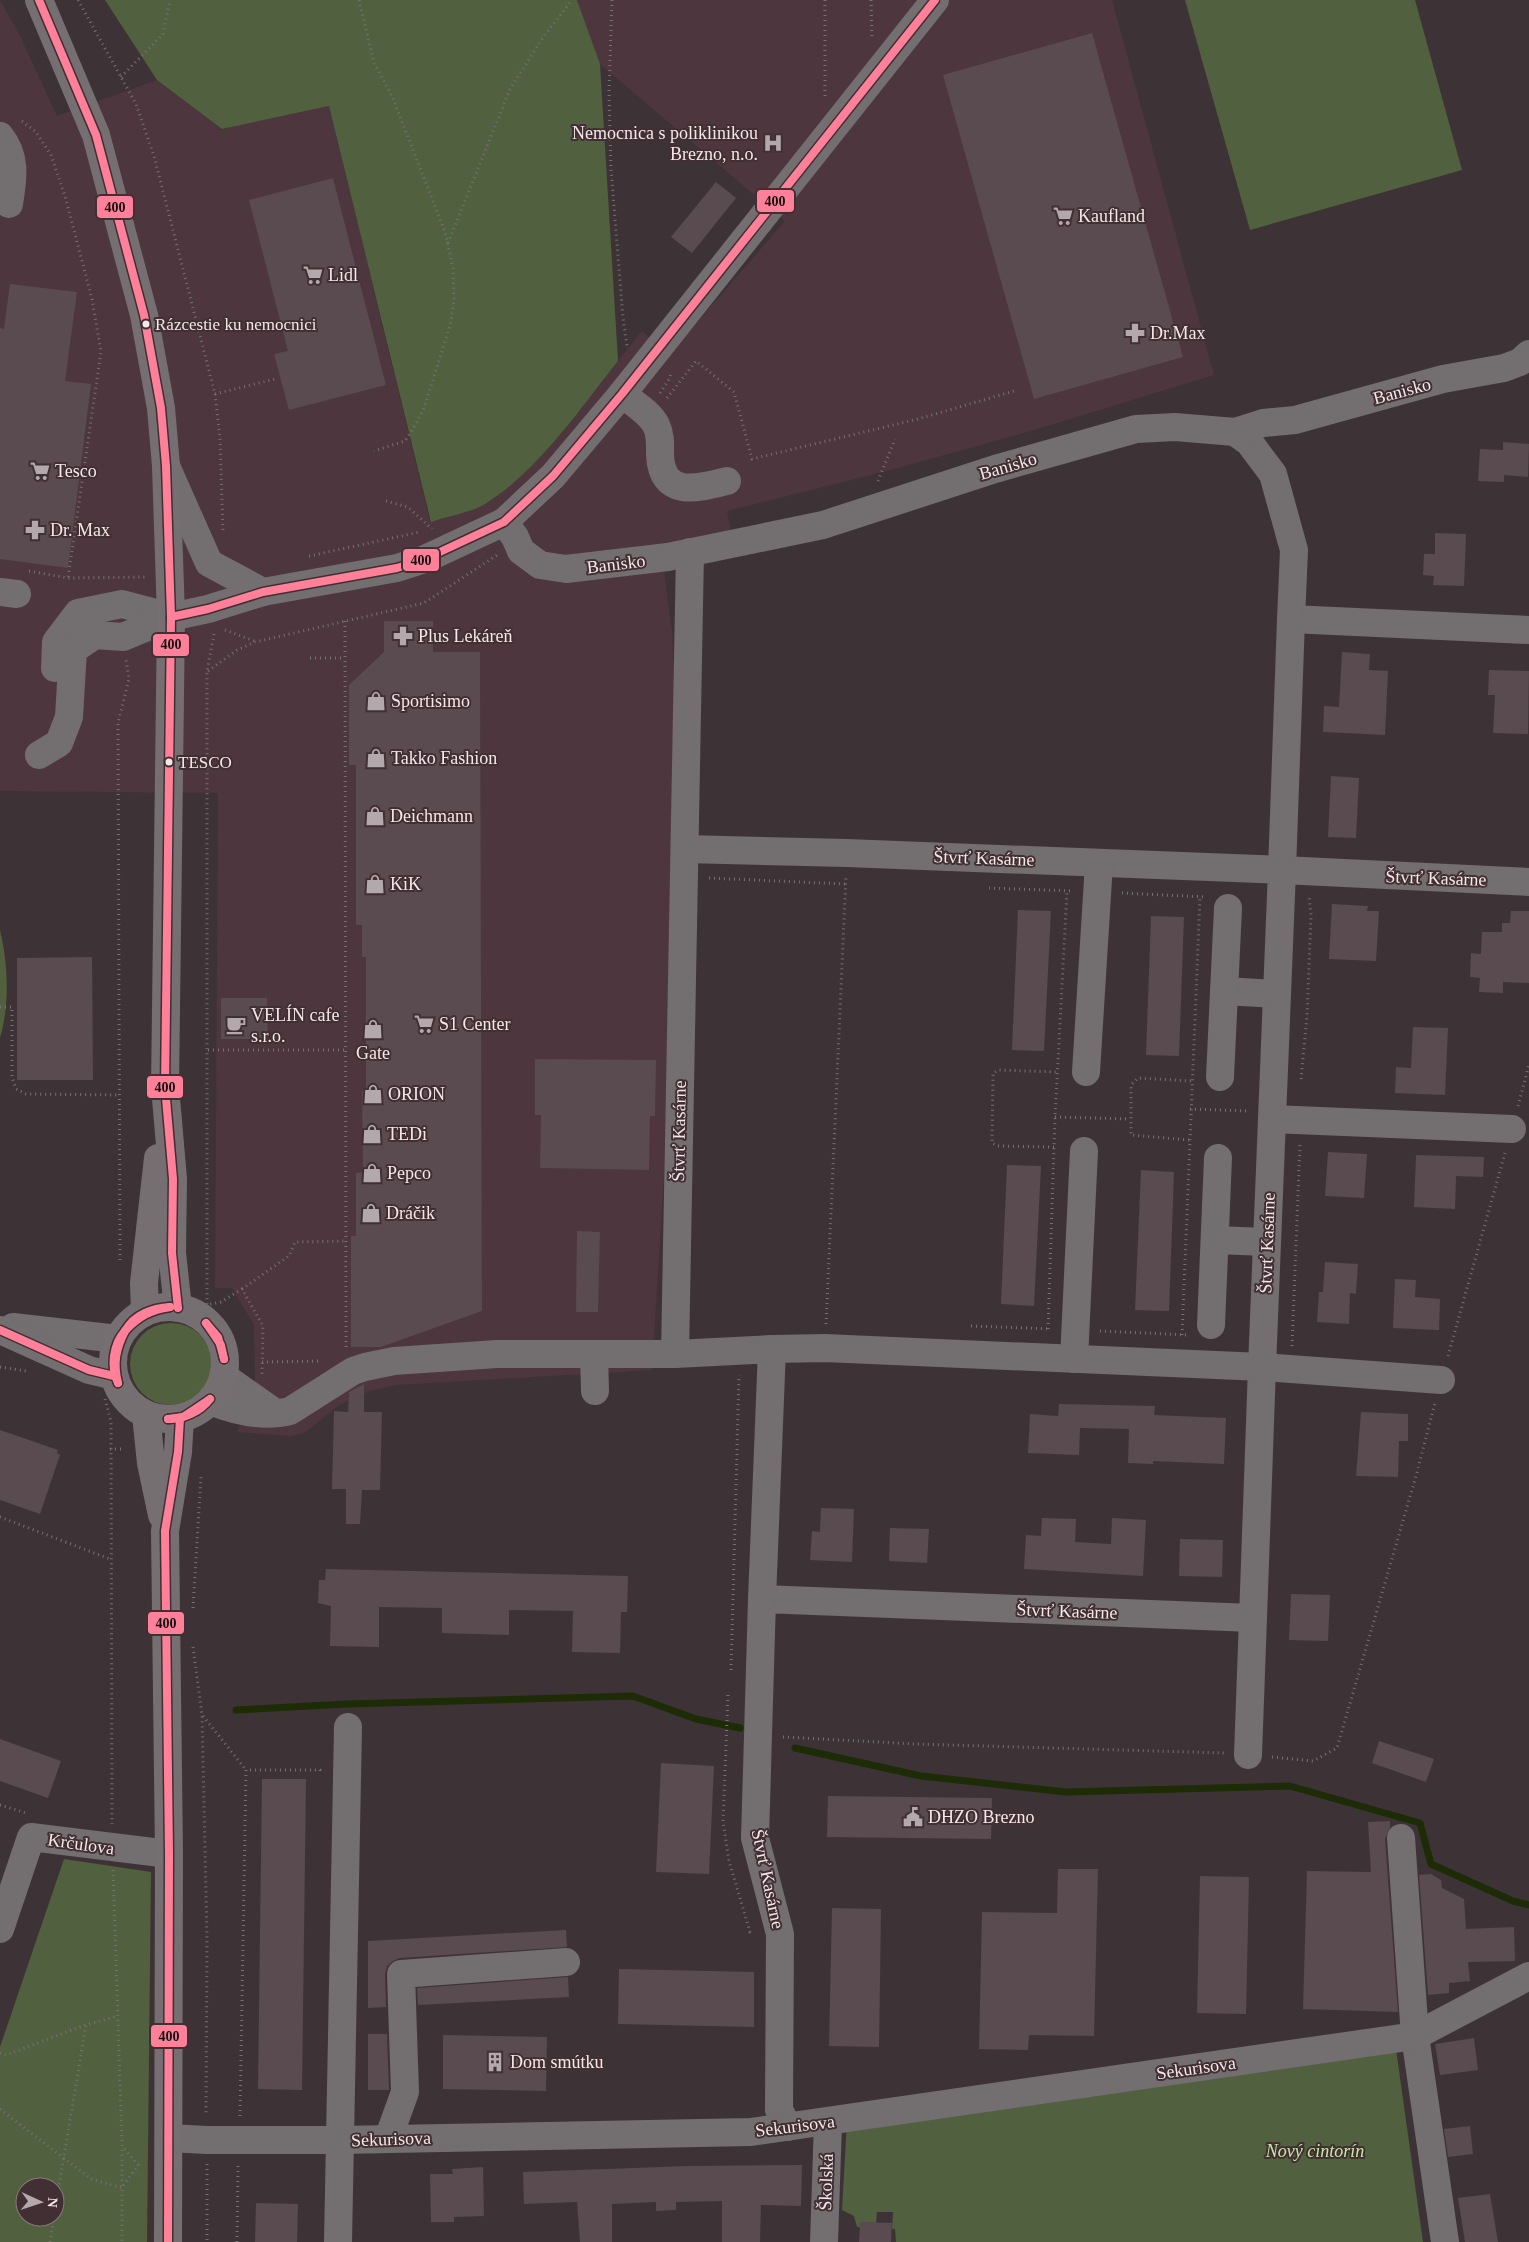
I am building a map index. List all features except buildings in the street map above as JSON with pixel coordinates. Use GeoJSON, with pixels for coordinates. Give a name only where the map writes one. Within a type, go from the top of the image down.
{"type":"FeatureCollection","features":[{"type":"Feature","properties":{"kind":"main road"},"geometry":{"type":"LineString","coordinates":[[38,0],[96,135],[115,202],[153,362],[166,466],[171,618],[165,1087],[144,1283],[145,1312]]}},
{"type":"Feature","properties":{"kind":"main road"},"geometry":{"type":"LineString","coordinates":[[165,1087],[173,1179],[172,1252],[178,1308]]}},
{"type":"Feature","properties":{"kind":"main road"},"geometry":{"type":"LineString","coordinates":[[162,1308],[178,1308],[200,1317],[215,1332],[222,1348],[223,1376],[219,1387],[210,1401],[196,1412],[180,1418],[164,1419],[146,1415],[127,1401],[117,1387],[114,1376],[113,1357],[118,1339],[129,1324],[145,1312],[162,1308]]}},
{"type":"Feature","properties":{"kind":"main road"},"geometry":{"type":"LineString","coordinates":[[146,1415],[151,1463],[165,1531]]}},
{"type":"Feature","properties":{"kind":"main road"},"geometry":{"type":"LineString","coordinates":[[168,2242],[170,2138],[169,1854],[165,1531],[178,1452],[180,1418]]}},
{"type":"Feature","properties":{"kind":"street"},"geometry":{"type":"LineString","coordinates":[[171,618],[121,590],[78,613],[56,642],[51,728],[39,755],[60,743],[69,717],[72,650],[95,635],[123,637],[171,618],[263,592],[397,568],[425,559],[497,525],[553,476],[622,394],[641,353],[935,0]]}},
{"type":"Feature","properties":{"kind":"street"},"geometry":{"type":"LineString","coordinates":[[7,127],[13,165],[9,204]]}},
{"type":"Feature","properties":{"kind":"street","name":"Banisko"},"geometry":{"type":"LineString","coordinates":[[497,525],[515,537],[521,551],[540,565],[566,569],[614,565],[690,552],[823,524],[995,469],[1136,429],[1175,426],[1235,432],[1263,423],[1294,420],[1443,379],[1504,368],[1520,362],[1529,354]]}},
{"type":"Feature","properties":{"kind":"street"},"geometry":{"type":"LineString","coordinates":[[622,394],[650,417],[657,426],[661,440],[662,469],[672,484],[691,489],[728,481]]}},
{"type":"Feature","properties":{"kind":"street","name":"Štvrť Kasárne"},"geometry":{"type":"LineString","coordinates":[[1235,432],[1249,442],[1273,474],[1294,550],[1277,994],[1265,1115],[1267,1242],[1248,1755]]}},
{"type":"Feature","properties":{"kind":"street"},"geometry":{"type":"LineString","coordinates":[[166,466],[209,564],[263,592]]}},
{"type":"Feature","properties":{"kind":"street","name":"Štvrť Kasárne"},"geometry":{"type":"LineString","coordinates":[[675,1354],[690,552]]}},
{"type":"Feature","properties":{"kind":"street"},"geometry":{"type":"LineString","coordinates":[[1291,619],[1529,630]]}},
{"type":"Feature","properties":{"kind":"street","name":"Štvrť Kasárne"},"geometry":{"type":"LineString","coordinates":[[685,849],[847,853],[1282,870],[1529,882]]}},
{"type":"Feature","properties":{"kind":"street"},"geometry":{"type":"LineString","coordinates":[[1086,1072],[1099,863]]}},
{"type":"Feature","properties":{"kind":"street"},"geometry":{"type":"LineString","coordinates":[[1218,903],[1224,991],[1220,1077]]}},
{"type":"Feature","properties":{"kind":"street"},"geometry":{"type":"LineString","coordinates":[[1224,991],[1277,994]]}},
{"type":"Feature","properties":{"kind":"street"},"geometry":{"type":"LineString","coordinates":[[1265,1115],[1512,1129]]}},
{"type":"Feature","properties":{"kind":"street"},"geometry":{"type":"LineString","coordinates":[[1074,1359],[1084,1150]]}},
{"type":"Feature","properties":{"kind":"street"},"geometry":{"type":"LineString","coordinates":[[1202,1330],[1214,1240],[1218,1158]]}},
{"type":"Feature","properties":{"kind":"street"},"geometry":{"type":"LineString","coordinates":[[1214,1240],[1267,1242]]}},
{"type":"Feature","properties":{"kind":"street"},"geometry":{"type":"LineString","coordinates":[[0,1325],[118,1339]]}},
{"type":"Feature","properties":{"kind":"street"},"geometry":{"type":"LineString","coordinates":[[0,1330],[89,1370],[114,1376]]}},
{"type":"Feature","properties":{"kind":"street"},"geometry":{"type":"LineString","coordinates":[[223,1376],[274,1412],[280,1414],[290,1411],[354,1371],[371,1366],[394,1362],[497,1354],[675,1354],[825,1348],[1262,1367],[1441,1380]]}},
{"type":"Feature","properties":{"kind":"street","name":"Štvrť Kasárne"},"geometry":{"type":"LineString","coordinates":[[772,1349],[755,1838],[780,1934],[779,2110],[788,2127]]}},
{"type":"Feature","properties":{"kind":"street"},"geometry":{"type":"LineString","coordinates":[[594,1354],[595,1391]]}},
{"type":"Feature","properties":{"kind":"street"},"geometry":{"type":"LineString","coordinates":[[210,1401],[251,1414],[274,1412]]}},
{"type":"Feature","properties":{"kind":"street","name":"Štvrť Kasárne"},"geometry":{"type":"LineString","coordinates":[[762,1599],[1253,1618]]}},
{"type":"Feature","properties":{"kind":"street"},"geometry":{"type":"LineString","coordinates":[[338,2242],[348,1728]]}},
{"type":"Feature","properties":{"kind":"street","name":"Krčulova"},"geometry":{"type":"LineString","coordinates":[[0,1929],[31,1837],[169,1854]]}},
{"type":"Feature","properties":{"kind":"street"},"geometry":{"type":"LineString","coordinates":[[1401,1838],[1415,2036],[1445,2242]]}},
{"type":"Feature","properties":{"kind":"street"},"geometry":{"type":"LineString","coordinates":[[388,2138],[405,2092],[402,1974],[566,1962]]}},
{"type":"Feature","properties":{"kind":"street","name":"Sekurisova"},"geometry":{"type":"LineString","coordinates":[[170,2138],[207,2140],[339,2140],[751,2132],[1415,2036],[1529,1976]]}},
{"type":"Feature","properties":{"kind":"street","name":"Školská"},"geometry":{"type":"LineString","coordinates":[[824,2242],[828,2122]]}},
{"type":"Feature","properties":{"kind":"path"},"geometry":{"type":"LineString","coordinates":[[78,0],[136,104],[154,156],[215,394],[220,438],[224,543],[209,564]]}},
{"type":"Feature","properties":{"kind":"path"},"geometry":{"type":"LineString","coordinates":[[120,77],[163,34],[170,0]]}},
{"type":"Feature","properties":{"kind":"path"},"geometry":{"type":"LineString","coordinates":[[359,0],[374,63],[392,96],[416,154],[447,244],[453,268],[454,301],[450,326],[424,408],[405,441],[374,451]]}},
{"type":"Feature","properties":{"kind":"path"},"geometry":{"type":"LineString","coordinates":[[447,244],[510,89],[544,36],[572,0]]}},
{"type":"Feature","properties":{"kind":"path"},"geometry":{"type":"LineString","coordinates":[[612,0],[609,92],[611,169],[623,318],[641,353],[671,372],[670,378],[660,392],[662,398],[668,397],[696,361],[734,392],[752,459],[918,420],[1014,391]]}},
{"type":"Feature","properties":{"kind":"path"},"geometry":{"type":"LineString","coordinates":[[825,0],[825,102]]}},
{"type":"Feature","properties":{"kind":"path"},"geometry":{"type":"LineString","coordinates":[[7,127],[36,132],[51,155],[65,196],[92,299],[101,352],[68,578]]}},
{"type":"Feature","properties":{"kind":"path"},"geometry":{"type":"LineString","coordinates":[[215,394],[276,379]]}},
{"type":"Feature","properties":{"kind":"path"},"geometry":{"type":"LineString","coordinates":[[386,501],[408,507],[433,529]]}},
{"type":"Feature","properties":{"kind":"path"},"geometry":{"type":"LineString","coordinates":[[497,525],[497,555]]}},
{"type":"Feature","properties":{"kind":"path"},"geometry":{"type":"LineString","coordinates":[[299,558],[440,527]]}},
{"type":"Feature","properties":{"kind":"path"},"geometry":{"type":"LineString","coordinates":[[208,671],[237,650],[255,642],[424,603],[497,555],[502,555]]}},
{"type":"Feature","properties":{"kind":"path"},"geometry":{"type":"LineString","coordinates":[[12,585],[68,578],[121,590],[171,576]]}},
{"type":"Feature","properties":{"kind":"path"},"geometry":{"type":"LineString","coordinates":[[345,621],[346,1351]]}},
{"type":"Feature","properties":{"kind":"path"},"geometry":{"type":"LineString","coordinates":[[222,629],[255,642]]}},
{"type":"Feature","properties":{"kind":"path"},"geometry":{"type":"LineString","coordinates":[[120,1264],[118,723],[128,679],[123,637]]}},
{"type":"Feature","properties":{"kind":"path"},"geometry":{"type":"LineString","coordinates":[[310,658],[345,658]]}},
{"type":"Feature","properties":{"kind":"path"},"geometry":{"type":"LineString","coordinates":[[825,1348],[847,853]]}},
{"type":"Feature","properties":{"kind":"path"},"geometry":{"type":"LineString","coordinates":[[684,877],[845,884]]}},
{"type":"Feature","properties":{"kind":"path"},"geometry":{"type":"LineString","coordinates":[[989,888],[1200,897],[1218,903]]}},
{"type":"Feature","properties":{"kind":"path"},"geometry":{"type":"LineString","coordinates":[[1048,1329],[1055,1117],[1067,891]]}},
{"type":"Feature","properties":{"kind":"path"},"geometry":{"type":"LineString","coordinates":[[1182,1335],[1200,897]]}},
{"type":"Feature","properties":{"kind":"path"},"geometry":{"type":"LineString","coordinates":[[0,1007],[12,1008],[12,1077],[16,1089],[26,1094],[119,1094]]}},
{"type":"Feature","properties":{"kind":"path"},"geometry":{"type":"LineString","coordinates":[[208,1050],[345,1050]]}},
{"type":"Feature","properties":{"kind":"path"},"geometry":{"type":"LineString","coordinates":[[775,1737],[915,1744],[1248,1755],[1313,1760],[1337,1748],[1416,1476],[1529,1065]]}},
{"type":"Feature","properties":{"kind":"path"},"geometry":{"type":"LineString","coordinates":[[1054,1148],[998,1146],[992,1143],[992,1076],[999,1070],[1057,1072]]}},
{"type":"Feature","properties":{"kind":"path"},"geometry":{"type":"LineString","coordinates":[[1189,1140],[1133,1137],[1130,1132],[1130,1119],[1132,1085],[1135,1079],[1192,1081]]}},
{"type":"Feature","properties":{"kind":"path"},"geometry":{"type":"LineString","coordinates":[[1190,1109],[1265,1115]]}},
{"type":"Feature","properties":{"kind":"path"},"geometry":{"type":"LineString","coordinates":[[1055,1117],[1130,1119]]}},
{"type":"Feature","properties":{"kind":"path"},"geometry":{"type":"LineString","coordinates":[[242,1289],[289,1256],[295,1242],[345,1241]]}},
{"type":"Feature","properties":{"kind":"path"},"geometry":{"type":"LineString","coordinates":[[971,1326],[1182,1335],[1202,1330]]}},
{"type":"Feature","properties":{"kind":"path"},"geometry":{"type":"LineString","coordinates":[[262,1362],[327,1361]]}},
{"type":"Feature","properties":{"kind":"path"},"geometry":{"type":"LineString","coordinates":[[731,1670],[740,1396],[739,1367]]}},
{"type":"Feature","properties":{"kind":"path"},"geometry":{"type":"LineString","coordinates":[[0,1517],[110,1559]]}},
{"type":"Feature","properties":{"kind":"path"},"geometry":{"type":"LineString","coordinates":[[728,1695],[723,1821],[729,1862],[750,1932],[757,1931]]}},
{"type":"Feature","properties":{"kind":"path"},"geometry":{"type":"LineString","coordinates":[[202,1715],[246,1770],[242,2094],[238,2140],[237,2242]]}},
{"type":"Feature","properties":{"kind":"path"},"geometry":{"type":"LineString","coordinates":[[246,1770],[320,1770],[320,1780]]}},
{"type":"Feature","properties":{"kind":"path"},"geometry":{"type":"LineString","coordinates":[[0,2053],[6,2055],[86,2025],[118,2016]]}},
{"type":"Feature","properties":{"kind":"path"},"geometry":{"type":"LineString","coordinates":[[61,2177],[86,2025]]}},
{"type":"Feature","properties":{"kind":"path"},"geometry":{"type":"LineString","coordinates":[[0,2109],[91,2179],[122,2188],[138,2165],[122,2145]]}},
{"type":"Feature","properties":{"kind":"path"},"geometry":{"type":"LineString","coordinates":[[207,2140],[207,2242]]}},
{"type":"Feature","properties":{"kind":"path"},"geometry":{"type":"LineString","coordinates":[[50,2242],[52,2227]]}},
{"type":"Feature","properties":{"kind":"shaded area"},"geometry":{"type":"Polygon","coordinates":[[[0,0],[20,36],[57,116],[157,80],[222,129],[329,106],[430,521],[503,491],[552,444],[642,331],[669,355],[785,221],[600,64],[577,0],[1112,0],[1214,375],[1021,434],[875,474],[727,511],[731,532],[661,551],[672,631],[675,699],[664,1174],[652,1370],[396,1385],[370,1391],[339,1405],[306,1432],[291,1436],[237,1432],[255,1386],[254,1325],[232,1288],[215,1288],[218,793],[0,791],[0,0]]]}},
{"type":"Feature","properties":{"kind":"green space"},"geometry":{"type":"Polygon","coordinates":[[[105,0],[577,0],[600,64],[618,361],[573,419],[523,474],[485,504],[466,512],[431,522],[329,106],[222,129],[157,80],[105,0]]]}},
{"type":"Feature","properties":{"kind":"green space"},"geometry":{"type":"Polygon","coordinates":[[[1185,0],[1415,0],[1462,170],[1250,230],[1185,0]]]}},
{"type":"Feature","properties":{"kind":"green space"},"geometry":{"type":"Polygon","coordinates":[[[0,930],[5,956],[7,998],[0,1038],[0,930]]]}},
{"type":"Feature","properties":{"kind":"green space"},"geometry":{"type":"Polygon","coordinates":[[[171,1323],[187,1326],[200,1335],[209,1348],[212,1364],[209,1380],[200,1393],[187,1402],[171,1405],[155,1402],[142,1393],[133,1380],[130,1364],[133,1348],[142,1335],[155,1326],[171,1323]]]}},
{"type":"Feature","properties":{"kind":"green space"},"geometry":{"type":"Polygon","coordinates":[[[64,1859],[151,1872],[147,2242],[0,2242],[0,2047],[64,1859]]]}},
{"type":"Feature","properties":{"kind":"green space","name":"Nový cintorín"},"geometry":{"type":"Polygon","coordinates":[[[1396,2049],[1423,2242],[896,2242],[895,2229],[892,2229],[893,2212],[877,2212],[876,2223],[860,2222],[860,2227],[857,2227],[854,2216],[842,2210],[847,2121],[1396,2049]]]}},
{"type":"Feature","properties":{"kind":"waterway"},"geometry":{"type":"LineString","coordinates":[[236,1710],[347,1704],[633,1696],[696,1719],[740,1728]]}},
{"type":"Feature","properties":{"kind":"waterway"},"geometry":{"type":"LineString","coordinates":[[795,1748],[921,1776],[1066,1792],[1290,1786],[1420,1823],[1431,1864],[1513,1901],[1529,1905]]}},
{"type":"Feature","properties":{"kind":"transit line","name":"400"},"geometry":{"type":"LineString","coordinates":[[39,0],[96,135],[144,315],[161,408],[166,466],[171,617],[165,1087],[173,1179],[172,1253],[178,1308]]}},
{"type":"Feature","properties":{"kind":"transit line","name":"400"},"geometry":{"type":"LineString","coordinates":[[171,617],[208,609],[263,592],[397,568],[425,559],[504,522],[553,476],[622,394],[935,0]]}},
{"type":"Feature","properties":{"kind":"transit line","name":"400"},"geometry":{"type":"LineString","coordinates":[[125,1331],[133,1320],[144,1313],[170,1307]]}},
{"type":"Feature","properties":{"kind":"transit line","name":"400"},"geometry":{"type":"LineString","coordinates":[[125,1331],[146,1314],[170,1307]]}},
{"type":"Feature","properties":{"kind":"transit line","name":"400"},"geometry":{"type":"LineString","coordinates":[[206,1323],[218,1337],[224,1359]]}},
{"type":"Feature","properties":{"kind":"transit line","name":"400"},"geometry":{"type":"LineString","coordinates":[[206,1323],[221,1345],[224,1359]]}},
{"type":"Feature","properties":{"kind":"transit line","name":"400"},"geometry":{"type":"LineString","coordinates":[[0,1330],[89,1370],[114,1376]]}},
{"type":"Feature","properties":{"kind":"transit line","name":"400"},"geometry":{"type":"LineString","coordinates":[[118,1383],[114,1370],[114,1356],[118,1342],[125,1331]]}},
{"type":"Feature","properties":{"kind":"transit line","name":"400"},"geometry":{"type":"LineString","coordinates":[[118,1383],[116,1356],[125,1331]]}},
{"type":"Feature","properties":{"kind":"transit line","name":"400"},"geometry":{"type":"LineString","coordinates":[[168,1419],[180,1418],[191,1414],[210,1399]]}},
{"type":"Feature","properties":{"kind":"transit line","name":"400"},"geometry":{"type":"LineString","coordinates":[[168,1419],[183,1417],[210,1399]]}},
{"type":"Feature","properties":{"kind":"transit line","name":"400"},"geometry":{"type":"LineString","coordinates":[[168,2242],[169,1854],[165,1531],[178,1452],[180,1418]]}},
{"type":"Feature","properties":{"kind":"place","name":"Nemocnica s poliklinikou Brezno, n.o."},"geometry":{"type":"Point","coordinates":[773,143]}},
{"type":"Feature","properties":{"kind":"place","name":"Kaufland"},"geometry":{"type":"Point","coordinates":[1063,216]}},
{"type":"Feature","properties":{"kind":"place","name":"Lidl"},"geometry":{"type":"Point","coordinates":[313,275]}},
{"type":"Feature","properties":{"kind":"place","name":"Rázcestie ku nemocnici"},"geometry":{"type":"Point","coordinates":[146,324]}},
{"type":"Feature","properties":{"kind":"place","name":"Dr.Max"},"geometry":{"type":"Point","coordinates":[1135,333]}},
{"type":"Feature","properties":{"kind":"place","name":"Tesco"},"geometry":{"type":"Point","coordinates":[40,471]}},
{"type":"Feature","properties":{"kind":"place","name":"Dr. Max"},"geometry":{"type":"Point","coordinates":[35,530]}},
{"type":"Feature","properties":{"kind":"place","name":"Plus Lekáreň"},"geometry":{"type":"Point","coordinates":[403,636]}},
{"type":"Feature","properties":{"kind":"place","name":"Sportisimo"},"geometry":{"type":"Point","coordinates":[376,701]}},
{"type":"Feature","properties":{"kind":"place","name":"Takko Fashion"},"geometry":{"type":"Point","coordinates":[376,758]}},
{"type":"Feature","properties":{"kind":"place","name":"TESCO"},"geometry":{"type":"Point","coordinates":[169,762]}},
{"type":"Feature","properties":{"kind":"place","name":"Deichmann"},"geometry":{"type":"Point","coordinates":[375,816]}},
{"type":"Feature","properties":{"kind":"place","name":"KiK"},"geometry":{"type":"Point","coordinates":[375,884]}},
{"type":"Feature","properties":{"kind":"place","name":"S1 Center"},"geometry":{"type":"Point","coordinates":[424,1024]}},
{"type":"Feature","properties":{"kind":"place","name":"VELÍN cafe s.r.o."},"geometry":{"type":"Point","coordinates":[236,1025]}},
{"type":"Feature","properties":{"kind":"place","name":"Gate"},"geometry":{"type":"Point","coordinates":[373,1029]}},
{"type":"Feature","properties":{"kind":"place","name":"ORION"},"geometry":{"type":"Point","coordinates":[373,1094]}},
{"type":"Feature","properties":{"kind":"place","name":"TEDi"},"geometry":{"type":"Point","coordinates":[372,1134]}},
{"type":"Feature","properties":{"kind":"place","name":"Pepco"},"geometry":{"type":"Point","coordinates":[372,1173]}},
{"type":"Feature","properties":{"kind":"place","name":"Dráčik"},"geometry":{"type":"Point","coordinates":[371,1213]}},
{"type":"Feature","properties":{"kind":"place","name":"DHZO Brezno"},"geometry":{"type":"Point","coordinates":[913,1817]}},
{"type":"Feature","properties":{"kind":"place","name":"Dom smútku"},"geometry":{"type":"Point","coordinates":[495,2062]}}]}
